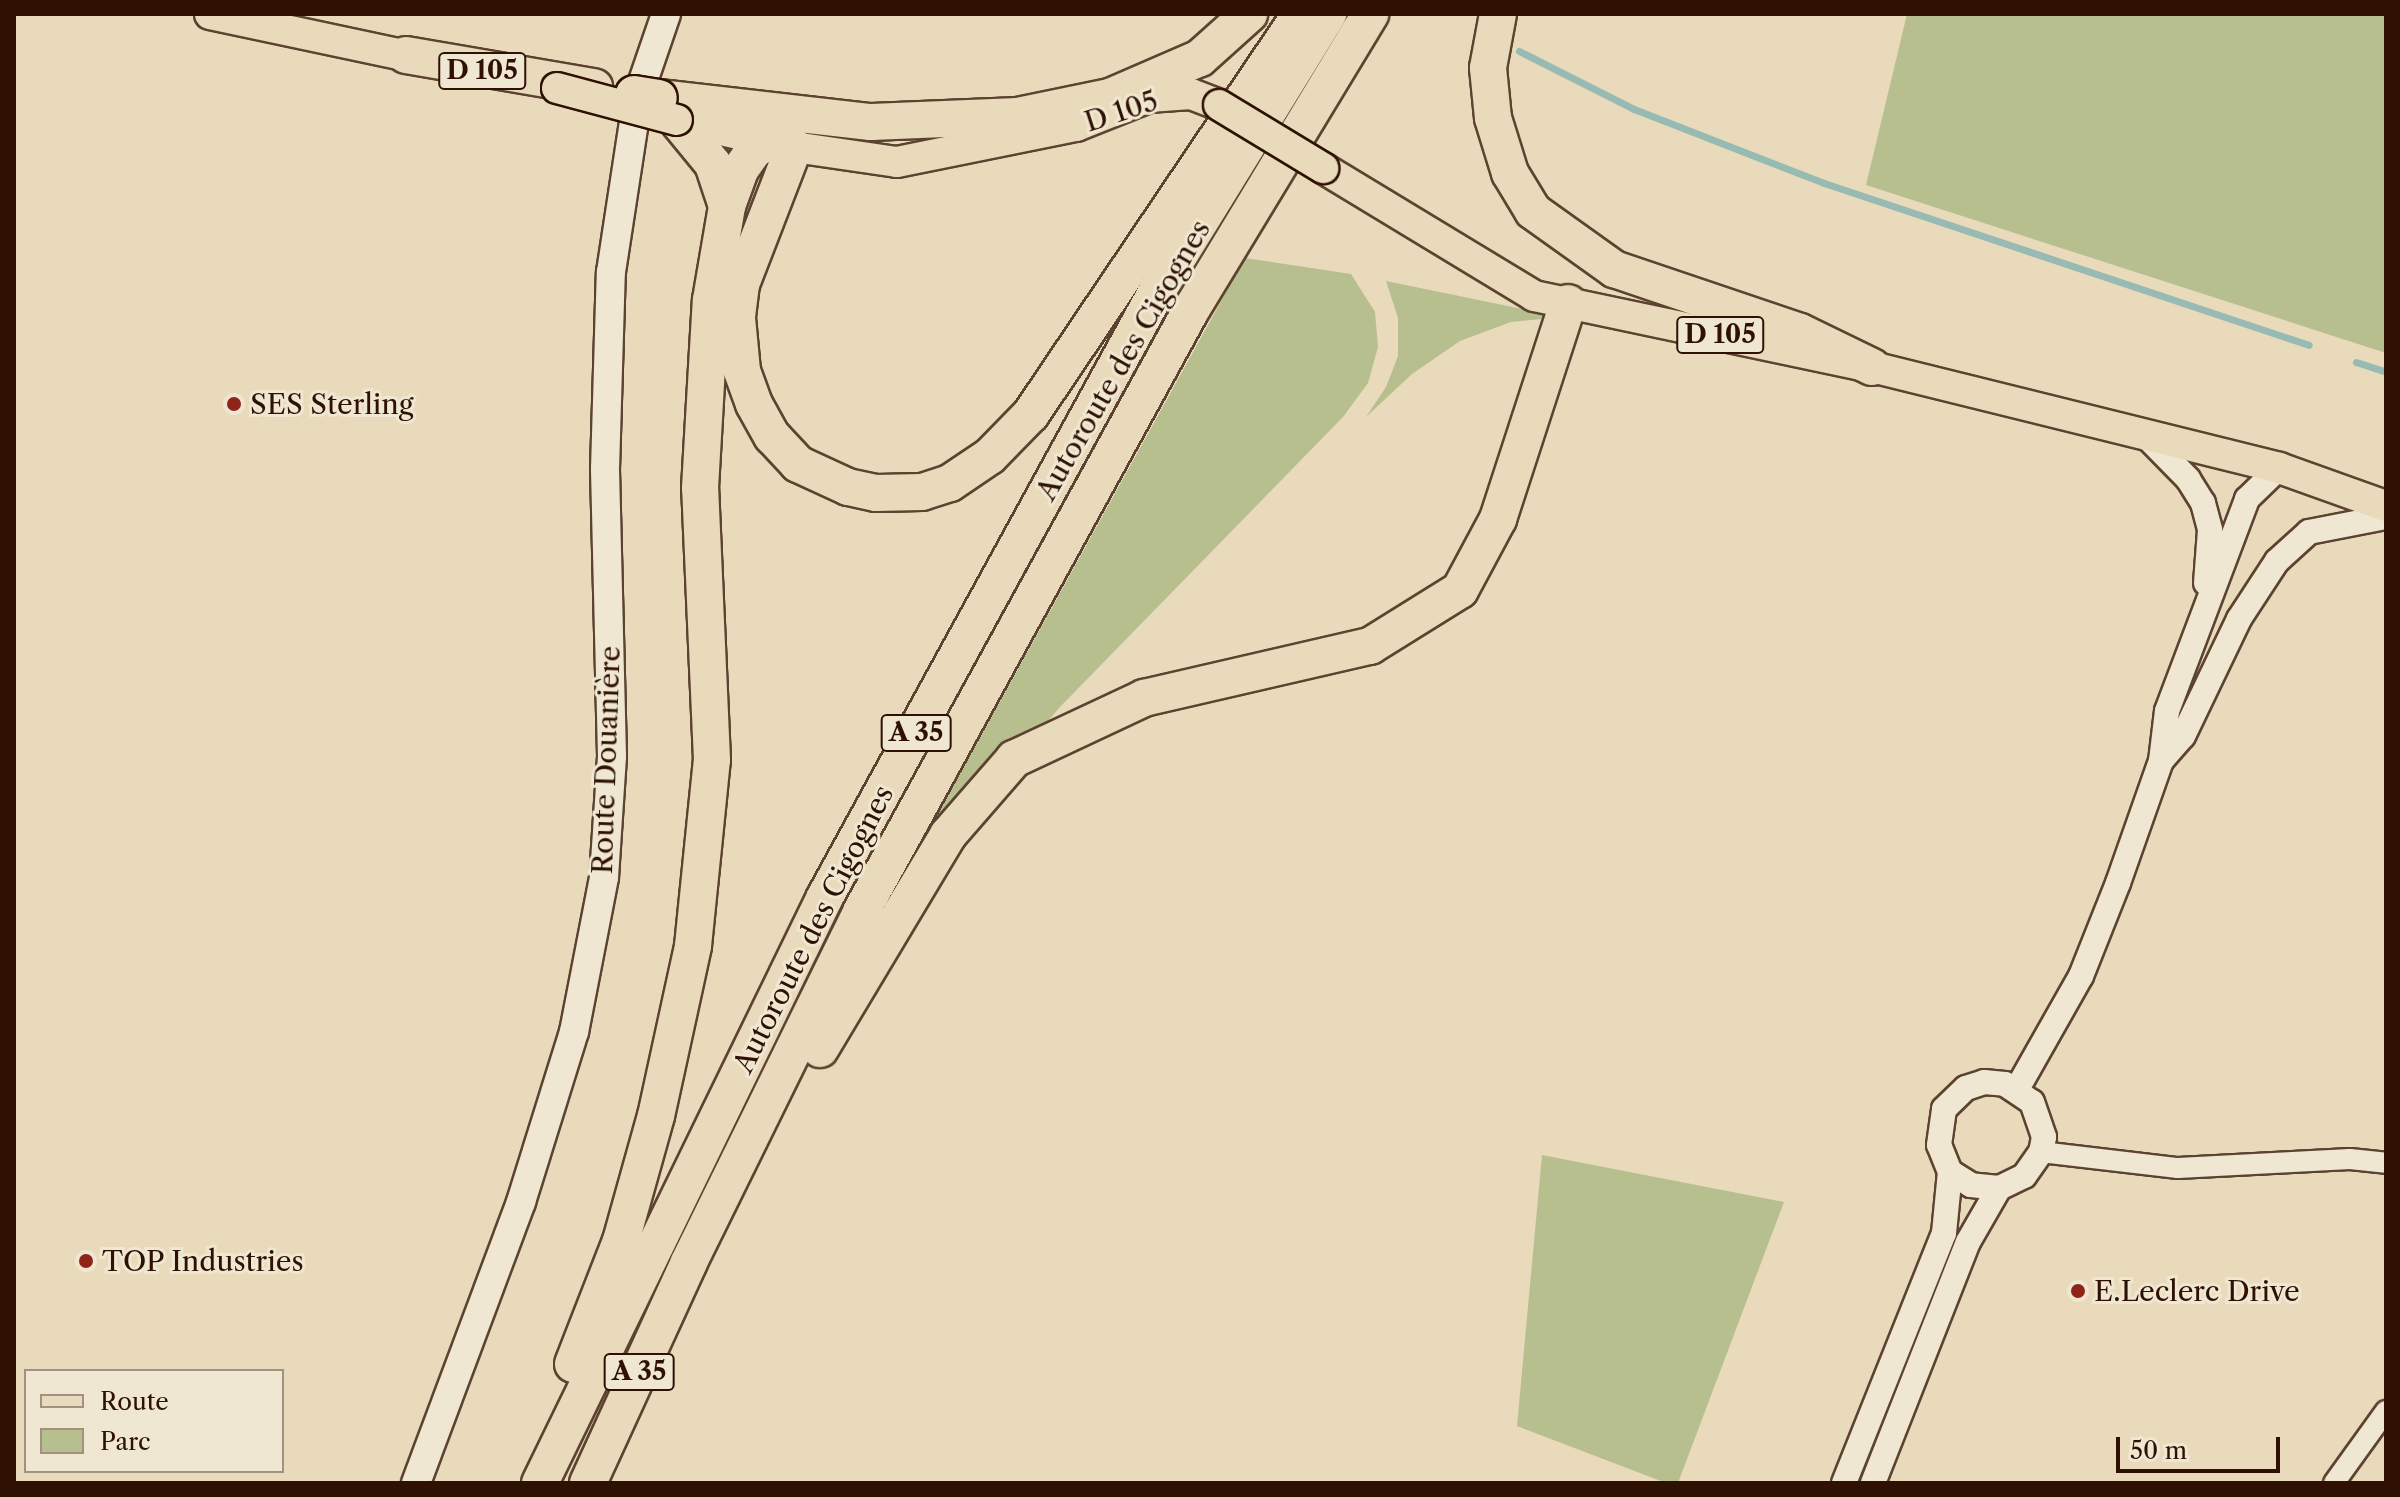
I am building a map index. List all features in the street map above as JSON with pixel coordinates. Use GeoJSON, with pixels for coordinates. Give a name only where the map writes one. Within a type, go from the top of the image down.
{"type":"FeatureCollection","features":[{"type":"Feature","properties":{"kind":"highway"},"geometry":{"type":"LineString","coordinates":[[406,55],[613,90],[668,109],[871,122],[1018,116],[1110,97],[1200,58],[1249,14]]}},
{"type":"Feature","properties":{"kind":"highway"},"geometry":{"type":"LineString","coordinates":[[542,1478],[556,1413],[621,1241],[656,1116],[699,905],[712,760],[701,414],[711,300],[727,206],[740,170],[754,150],[782,144],[741,284],[737,318],[742,371],[754,404],[772,436],[798,464],[848,487],[876,493],[922,492],[950,483],[990,456],[1031,414],[1301,14]]}},
{"type":"Feature","properties":{"kind":"highway","name":"Autoroute des Cigognes"},"geometry":{"type":"LineString","coordinates":[[542,1478],[833,884],[1156,293],[1328,14]]}},
{"type":"Feature","properties":{"kind":"highway","name":"Autoroute des Cigognes"},"geometry":{"type":"LineString","coordinates":[[588,1483],[689,1262],[862,910],[1191,310],[1370,14]]}},
{"type":"Feature","properties":{"kind":"highway"},"geometry":{"type":"LineString","coordinates":[[1498,14],[1488,68],[1493,118],[1510,173],[1533,211],[1614,269],[1800,332],[1872,367]]}},
{"type":"Feature","properties":{"kind":"highway"},"geometry":{"type":"LineString","coordinates":[[668,109],[713,164],[727,206]]}},
{"type":"Feature","properties":{"kind":"highway"},"geometry":{"type":"LineString","coordinates":[[689,1262],[734,1219],[860,978],[948,835],[1014,759],[1144,698],[1370,646],[1460,590],[1498,519],[1551,300]]}},
{"type":"Feature","properties":{"kind":"main road","name":"D 105"},"geometry":{"type":"LineString","coordinates":[[210,14],[668,109],[782,144],[897,162],[1076,126],[1149,97],[1191,94],[1219,105],[1551,300],[1872,367],[2144,434],[2279,468],[2386,506]]}},
{"type":"Feature","properties":{"kind":"main road","name":"Route Douanière"},"geometry":{"type":"LineString","coordinates":[[416,1483],[521,1202],[574,1032],[604,877],[612,756],[605,469],[611,272],[638,96],[666,14]]}},
{"type":"Feature","properties":{"kind":"street"},"geometry":{"type":"LineString","coordinates":[[2144,434],[2188,479],[2203,503],[2210,530],[2204,605]]}},
{"type":"Feature","properties":{"kind":"street"},"geometry":{"type":"LineString","coordinates":[[2017,1089],[2081,976],[2161,761],[2167,711],[2204,605],[2247,499],[2279,468]]}},
{"type":"Feature","properties":{"kind":"street"},"geometry":{"type":"LineString","coordinates":[[2161,761],[2183,736],[2239,619],[2277,561],[2309,532],[2386,517]]}},
{"type":"Feature","properties":{"kind":"street"},"geometry":{"type":"LineString","coordinates":[[1844,1483],[1944,1233],[1950,1172],[1939,1145],[1944,1109],[1966,1088],[1984,1082],[2017,1089],[2041,1118],[2041,1152],[2024,1176],[1999,1188],[1971,1185],[1950,1172]]}},
{"type":"Feature","properties":{"kind":"street"},"geometry":{"type":"LineString","coordinates":[[2041,1152],[2178,1168],[2350,1159],[2386,1163]]}},
{"type":"Feature","properties":{"kind":"street"},"geometry":{"type":"LineString","coordinates":[[1873,1483],[1968,1242],[1999,1188]]}},
{"type":"Feature","properties":{"kind":"street"},"geometry":{"type":"LineString","coordinates":[[2334,1483],[2386,1411]]}},
{"type":"Feature","properties":{"kind":"green space"},"geometry":{"type":"Polygon","coordinates":[[[1907,14],[2386,14],[2386,353],[1866,185],[1907,14]]]}},
{"type":"Feature","properties":{"kind":"green space"},"geometry":{"type":"Polygon","coordinates":[[[1245,258],[1351,274],[1375,312],[1378,347],[1368,383],[1343,417],[1059,708],[879,921],[1245,258]]]}},
{"type":"Feature","properties":{"kind":"green space"},"geometry":{"type":"Polygon","coordinates":[[[1386,281],[1561,317],[1511,322],[1460,341],[1412,374],[1366,417],[1386,387],[1398,356],[1398,318],[1386,281]]]}},
{"type":"Feature","properties":{"kind":"green space"},"geometry":{"type":"Polygon","coordinates":[[[1542,1155],[1784,1202],[1678,1483],[1666,1483],[1517,1426],[1542,1155]]]}},
{"type":"Feature","properties":{"kind":"waterway"},"geometry":{"type":"LineString","coordinates":[[1519,51],[1634,109],[1824,183],[2309,345]]}},
{"type":"Feature","properties":{"kind":"waterway"},"geometry":{"type":"LineString","coordinates":[[2356,362],[2386,372]]}},
{"type":"Feature","properties":{"kind":"place","name":"SES Sterling"},"geometry":{"type":"Point","coordinates":[234,404]}},
{"type":"Feature","properties":{"kind":"place","name":"TOP Industries"},"geometry":{"type":"Point","coordinates":[86,1261]}},
{"type":"Feature","properties":{"kind":"place","name":"E.Leclerc Drive"},"geometry":{"type":"Point","coordinates":[2078,1291]}}]}
